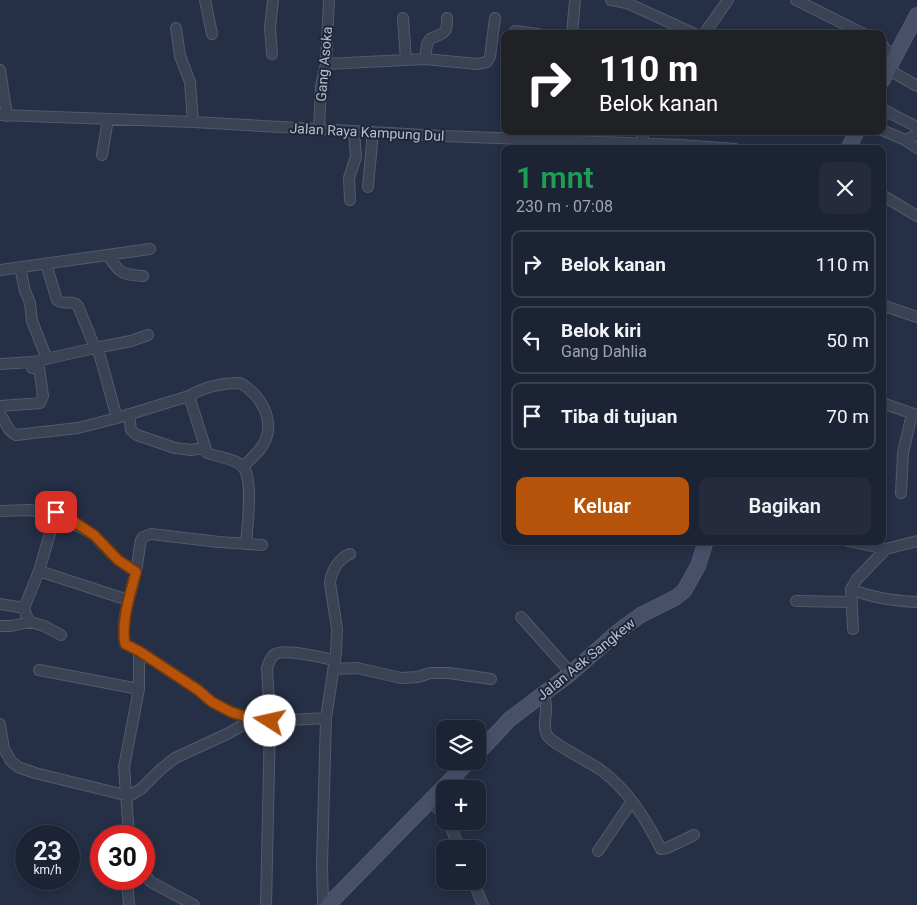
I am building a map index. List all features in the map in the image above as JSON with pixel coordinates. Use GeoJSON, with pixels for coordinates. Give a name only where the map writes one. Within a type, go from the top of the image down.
{"type":"FeatureCollection","features":[{"type":"Feature","properties":{"kind":"street"},"geometry":{"type":"LineString","coordinates":[[205,0],[212,34]]}},
{"type":"Feature","properties":{"kind":"street"},"geometry":{"type":"LineString","coordinates":[[272,54],[270,37],[273,0]]}},
{"type":"Feature","properties":{"kind":"street","name":"Gang Asoka"},"geometry":{"type":"LineString","coordinates":[[319,129],[321,86],[326,64],[329,0]]}},
{"type":"Feature","properties":{"kind":"street"},"geometry":{"type":"LineString","coordinates":[[572,30],[575,0]]}},
{"type":"Feature","properties":{"kind":"street"},"geometry":{"type":"LineString","coordinates":[[611,0],[626,3],[686,30]]}},
{"type":"Feature","properties":{"kind":"street"},"geometry":{"type":"LineString","coordinates":[[707,30],[726,0]]}},
{"type":"Feature","properties":{"kind":"street"},"geometry":{"type":"LineString","coordinates":[[796,0],[856,30]]}},
{"type":"Feature","properties":{"kind":"street"},"geometry":{"type":"LineString","coordinates":[[917,15],[886,76],[917,86]]}},
{"type":"Feature","properties":{"kind":"street"},"geometry":{"type":"LineString","coordinates":[[402,18],[406,60]]}},
{"type":"Feature","properties":{"kind":"street"},"geometry":{"type":"LineString","coordinates":[[425,59],[427,44],[430,38],[442,35],[445,31],[447,18]]}},
{"type":"Feature","properties":{"kind":"street"},"geometry":{"type":"LineString","coordinates":[[326,64],[425,59],[477,64],[487,62],[490,57],[495,18]]}},
{"type":"Feature","properties":{"kind":"street"},"geometry":{"type":"LineString","coordinates":[[176,28],[180,56],[190,82],[193,122]]}},
{"type":"Feature","properties":{"kind":"street"},"geometry":{"type":"LineString","coordinates":[[886,49],[895,55]]}},
{"type":"Feature","properties":{"kind":"street"},"geometry":{"type":"LineString","coordinates":[[0,70],[4,115]]}},
{"type":"Feature","properties":{"kind":"street"},"geometry":{"type":"LineString","coordinates":[[886,111],[917,127]]}},
{"type":"Feature","properties":{"kind":"street","name":"Jalan Raya Kampung Dul"},"geometry":{"type":"LineString","coordinates":[[4,115],[193,122],[373,132],[572,137],[642,145],[680,145]]}},
{"type":"Feature","properties":{"kind":"street"},"geometry":{"type":"LineString","coordinates":[[102,155],[108,119]]}},
{"type":"Feature","properties":{"kind":"street"},"geometry":{"type":"LineString","coordinates":[[350,200],[349,178],[356,157],[354,131]]}},
{"type":"Feature","properties":{"kind":"street"},"geometry":{"type":"LineString","coordinates":[[368,187],[373,132]]}},
{"type":"Feature","properties":{"kind":"street"},"geometry":{"type":"LineString","coordinates":[[886,132],[905,140],[917,148]]}},
{"type":"Feature","properties":{"kind":"street"},"geometry":{"type":"LineString","coordinates":[[905,140],[917,134]]}},
{"type":"Feature","properties":{"kind":"street"},"geometry":{"type":"LineString","coordinates":[[642,145],[643,135]]}},
{"type":"Feature","properties":{"kind":"street"},"geometry":{"type":"LineString","coordinates":[[886,197],[917,216]]}},
{"type":"Feature","properties":{"kind":"street"},"geometry":{"type":"LineString","coordinates":[[0,270],[150,250]]}},
{"type":"Feature","properties":{"kind":"street"},"geometry":{"type":"LineString","coordinates":[[108,255],[120,272],[127,275],[143,276]]}},
{"type":"Feature","properties":{"kind":"street"},"geometry":{"type":"LineString","coordinates":[[46,264],[57,300],[63,303],[72,302],[78,306],[97,348],[117,418]]}},
{"type":"Feature","properties":{"kind":"street"},"geometry":{"type":"LineString","coordinates":[[20,268],[25,291],[30,303],[32,321],[46,359]]}},
{"type":"Feature","properties":{"kind":"street"},"geometry":{"type":"LineString","coordinates":[[886,306],[917,317]]}},
{"type":"Feature","properties":{"kind":"street"},"geometry":{"type":"LineString","coordinates":[[0,364],[32,362],[148,335]]}},
{"type":"Feature","properties":{"kind":"street"},"geometry":{"type":"LineString","coordinates":[[0,406],[40,403],[43,396],[40,367],[32,368],[32,362]]}},
{"type":"Feature","properties":{"kind":"street"},"geometry":{"type":"LineString","coordinates":[[0,414],[8,429],[16,435],[78,428],[189,396],[198,391],[231,383],[240,383],[255,393],[268,418],[268,428],[264,444],[243,467]]}},
{"type":"Feature","properties":{"kind":"street"},"geometry":{"type":"LineString","coordinates":[[189,396],[204,448],[207,452],[238,463],[246,473],[249,488],[246,544]]}},
{"type":"Feature","properties":{"kind":"street"},"geometry":{"type":"LineString","coordinates":[[886,404],[914,414],[903,453],[901,493]]}},
{"type":"Feature","properties":{"kind":"street"},"geometry":{"type":"LineString","coordinates":[[129,414],[131,430],[137,435],[182,449],[204,448]]}},
{"type":"Feature","properties":{"kind":"street"},"geometry":{"type":"LineString","coordinates":[[0,511],[56,512],[94,535],[118,560],[136,572]]}},
{"type":"Feature","properties":{"kind":"street"},"geometry":{"type":"LineString","coordinates":[[30,622],[24,608],[39,570],[56,512]]}},
{"type":"Feature","properties":{"kind":"street"},"geometry":{"type":"LineString","coordinates":[[262,545],[151,534],[140,540],[136,572],[128,600],[124,636],[125,644],[139,651],[198,690],[212,702],[231,712],[253,719],[270,721],[326,718]]}},
{"type":"Feature","properties":{"kind":"street"},"geometry":{"type":"LineString","coordinates":[[867,545],[886,549],[917,541]]}},
{"type":"Feature","properties":{"kind":"street","name":"Jalan Aek Sangkew"},"geometry":{"type":"LineString","coordinates":[[486,744],[510,719],[571,672],[620,630],[641,615],[676,598],[684,591],[698,566],[705,545]]}},
{"type":"Feature","properties":{"kind":"street"},"geometry":{"type":"LineString","coordinates":[[853,629],[851,589],[857,579],[886,549]]}},
{"type":"Feature","properties":{"kind":"street"},"geometry":{"type":"LineString","coordinates":[[323,905],[322,865],[326,718],[337,629],[330,589],[330,576],[341,559],[350,554]]}},
{"type":"Feature","properties":{"kind":"street"},"geometry":{"type":"LineString","coordinates":[[39,570],[128,600]]}},
{"type":"Feature","properties":{"kind":"street"},"geometry":{"type":"LineString","coordinates":[[851,589],[865,595],[898,602],[917,602]]}},
{"type":"Feature","properties":{"kind":"street"},"geometry":{"type":"LineString","coordinates":[[796,601],[851,602]]}},
{"type":"Feature","properties":{"kind":"street"},"geometry":{"type":"LineString","coordinates":[[0,604],[24,608]]}},
{"type":"Feature","properties":{"kind":"street"},"geometry":{"type":"LineString","coordinates":[[521,618],[571,672]]}},
{"type":"Feature","properties":{"kind":"street"},"geometry":{"type":"LineString","coordinates":[[0,626],[30,622],[44,626],[61,635]]}},
{"type":"Feature","properties":{"kind":"street"},"geometry":{"type":"LineString","coordinates":[[129,825],[124,767],[139,689],[139,651]]}},
{"type":"Feature","properties":{"kind":"street"},"geometry":{"type":"LineString","coordinates":[[266,905],[270,721],[267,668],[274,654],[293,653],[401,678],[449,673],[491,679]]}},
{"type":"Feature","properties":{"kind":"street"},"geometry":{"type":"LineString","coordinates":[[39,670],[82,680],[139,689]]}},
{"type":"Feature","properties":{"kind":"street"},"geometry":{"type":"LineString","coordinates":[[542,694],[546,704],[545,730],[550,739],[584,759],[612,779],[632,801],[661,849],[694,835]]}},
{"type":"Feature","properties":{"kind":"street"},"geometry":{"type":"LineString","coordinates":[[0,724],[4,748],[11,761],[18,767],[34,773],[129,796],[141,789],[175,758],[229,733],[253,719]]}},
{"type":"Feature","properties":{"kind":"street"},"geometry":{"type":"LineString","coordinates":[[328,905],[460,770]]}},
{"type":"Feature","properties":{"kind":"street"},"geometry":{"type":"LineString","coordinates":[[431,800],[436,806]]}},
{"type":"Feature","properties":{"kind":"street"},"geometry":{"type":"LineString","coordinates":[[598,851],[632,801]]}},
{"type":"Feature","properties":{"kind":"street"},"geometry":{"type":"LineString","coordinates":[[155,884],[194,905]]}},
{"type":"Feature","properties":{"kind":"street"},"geometry":{"type":"LineString","coordinates":[[128,890],[129,905]]}},
{"type":"Feature","properties":{"kind":"street"},"geometry":{"type":"LineString","coordinates":[[477,890],[483,905]]}},
{"type":"Feature","properties":{"kind":"route"},"geometry":{"type":"LineString","coordinates":[[56,512],[94,535],[118,560],[136,572],[128,600],[124,636],[125,644],[139,651],[198,690],[212,702],[231,712],[253,719],[270,721]]}}]}
